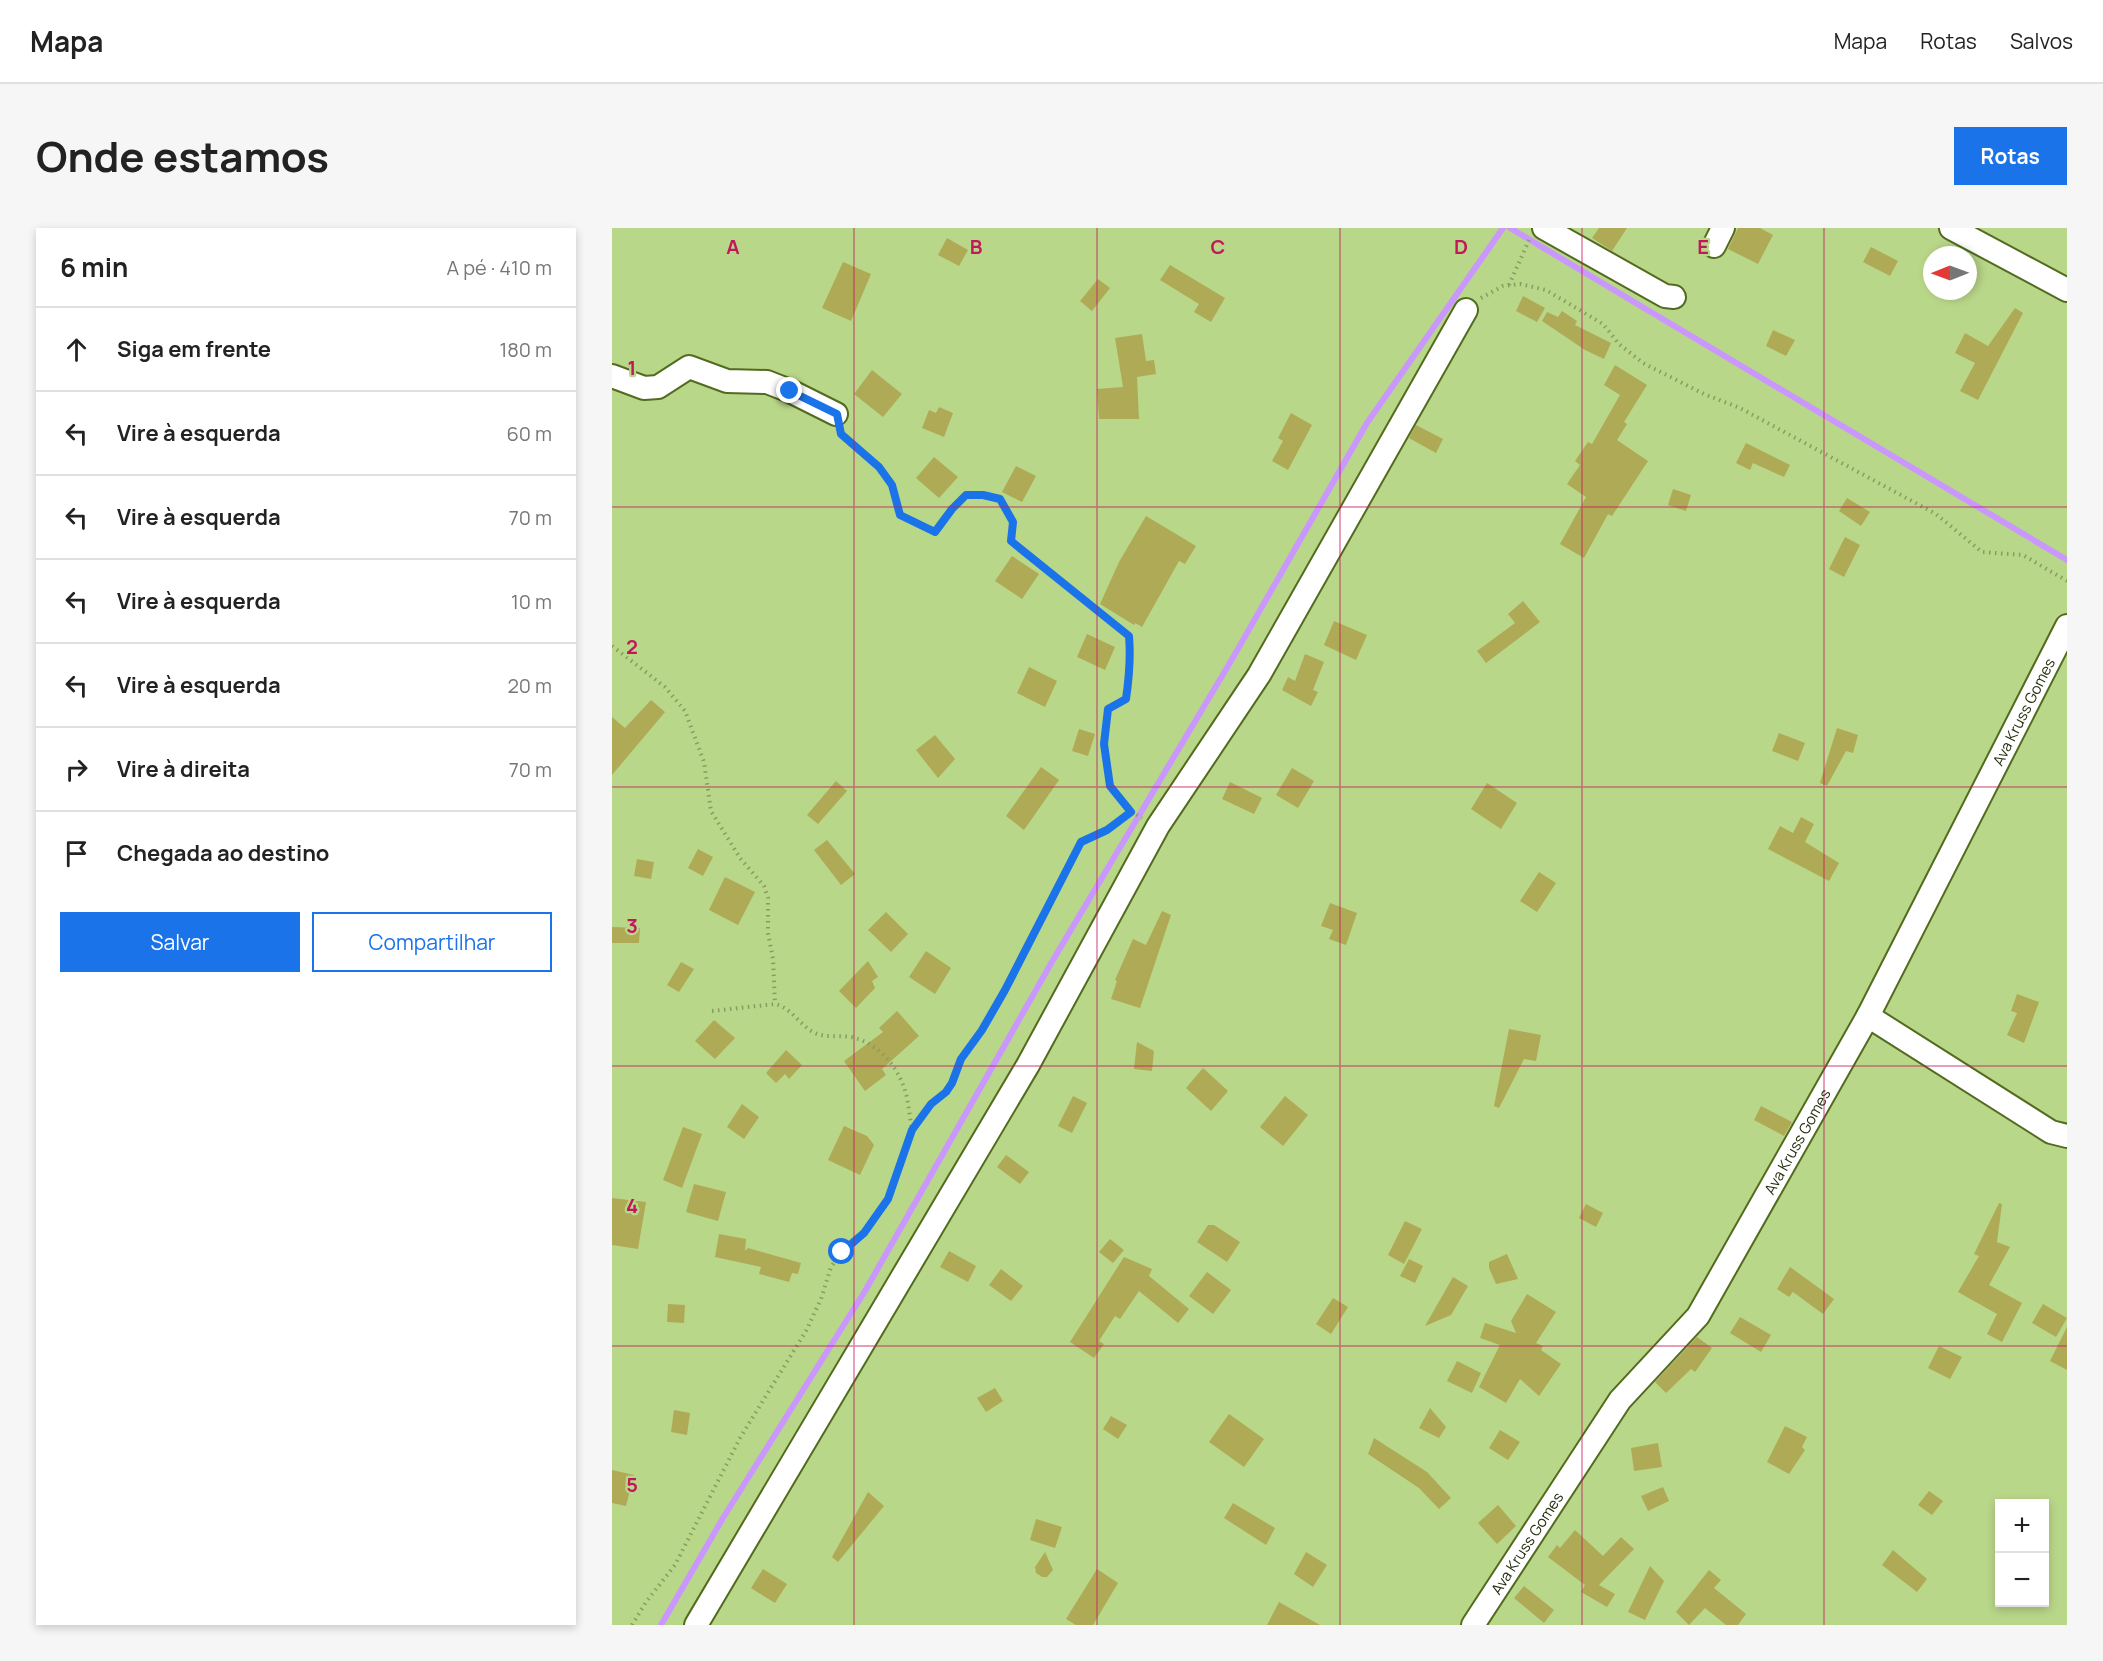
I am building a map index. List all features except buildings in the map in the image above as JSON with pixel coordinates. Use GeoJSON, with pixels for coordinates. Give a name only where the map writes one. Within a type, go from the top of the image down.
{"type":"FeatureCollection","features":[{"type":"Feature","properties":{"kind":"street"},"geometry":{"type":"LineString","coordinates":[[1544,228],[1665,296],[1674,297]]}},
{"type":"Feature","properties":{"kind":"street"},"geometry":{"type":"LineString","coordinates":[[1951,228],[2067,290]]}},
{"type":"Feature","properties":{"kind":"street"},"geometry":{"type":"LineString","coordinates":[[696,1625],[1028,1065],[1158,826],[1259,675],[1466,310]]}},
{"type":"Feature","properties":{"kind":"street"},"geometry":{"type":"LineString","coordinates":[[612,376],[644,388],[658,387],[689,368],[727,381],[766,382],[837,414]]}},
{"type":"Feature","properties":{"kind":"street","name":"Ava Kruss Gomes"},"geometry":{"type":"LineString","coordinates":[[1473,1625],[1620,1400],[1698,1316],[1868,1016],[2067,626]]}},
{"type":"Feature","properties":{"kind":"street"},"geometry":{"type":"LineString","coordinates":[[1868,1016],[2051,1132],[2067,1136]]}},
{"type":"Feature","properties":{"kind":"path"},"geometry":{"type":"LineString","coordinates":[[1509,285],[1525,246]]}},
{"type":"Feature","properties":{"kind":"path"},"geometry":{"type":"LineString","coordinates":[[1466,310],[1489,292],[1509,285],[1520,284],[1546,290],[1603,324],[1619,344],[1643,363],[1704,394],[1740,408],[1936,514],[1982,552],[2023,555],[2067,581]]}},
{"type":"Feature","properties":{"kind":"path"},"geometry":{"type":"LineString","coordinates":[[632,1625],[646,1602],[675,1565],[740,1438],[806,1331],[821,1299],[831,1267],[842,1252],[864,1233],[888,1199],[912,1130],[931,1104],[946,1092],[952,1083],[961,1059],[982,1030],[1005,990],[1081,842],[1107,830],[1131,812],[1110,786],[1104,744],[1108,709],[1126,699],[1130,667],[1129,636],[1011,541],[1013,522],[1000,499],[983,495],[966,495],[935,532],[900,515],[892,485],[879,467],[841,434],[837,414]]}},
{"type":"Feature","properties":{"kind":"path"},"geometry":{"type":"LineString","coordinates":[[612,646],[665,687],[685,711],[704,762],[711,811],[740,858],[764,886],[768,898],[768,933],[773,959],[775,1004]]}},
{"type":"Feature","properties":{"kind":"path"},"geometry":{"type":"LineString","coordinates":[[712,1011],[775,1004],[784,1006],[812,1032],[822,1036],[850,1037],[870,1042],[882,1052],[903,1083],[912,1130]]}},
{"type":"Feature","properties":{"kind":"waterway"},"geometry":{"type":"LineString","coordinates":[[661,1625],[723,1518],[865,1291],[1053,960],[1231,661],[1367,423],[1503,228]]}},
{"type":"Feature","properties":{"kind":"waterway"},"geometry":{"type":"LineString","coordinates":[[1510,228],[2067,560]]}},
{"type":"Feature","properties":{"kind":"route"},"geometry":{"type":"LineString","coordinates":[[790,391],[837,414],[841,434],[879,467],[892,485],[900,515],[935,532],[966,495],[983,495],[1000,499],[1013,522],[1011,541],[1129,636],[1130,647],[1126,699],[1108,709],[1104,744],[1110,786],[1131,812],[1107,830],[1081,842],[1044,918],[1005,990],[982,1030],[961,1059],[952,1083],[946,1092],[931,1104],[912,1130],[888,1199],[873,1223],[842,1252]]}}]}
